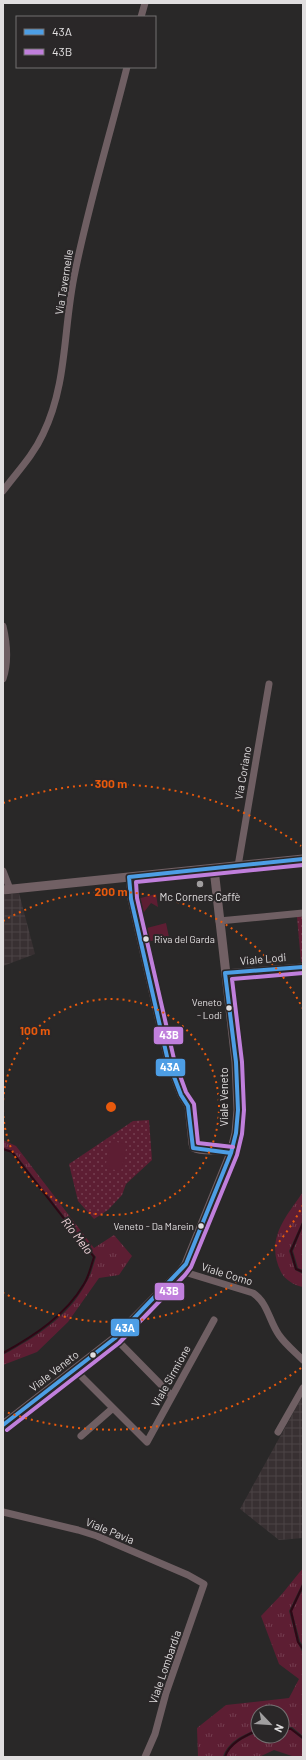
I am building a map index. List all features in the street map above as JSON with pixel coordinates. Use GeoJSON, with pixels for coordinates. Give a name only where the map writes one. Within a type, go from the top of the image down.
{"type":"FeatureCollection","features":[{"type":"Feature","properties":{"kind":"main road"},"geometry":{"type":"LineString","coordinates":[[7,890],[303,859]]}},
{"type":"Feature","properties":{"kind":"main road","name":"Viale Veneto"},"geometry":{"type":"LineString","coordinates":[[3,1425],[115,1338],[181,1271],[186,1264],[231,1153],[236,1133],[238,1110],[236,1062],[214,868]]}},
{"type":"Feature","properties":{"kind":"street"},"geometry":{"type":"LineString","coordinates":[[141,16],[145,3]]}},
{"type":"Feature","properties":{"kind":"street","name":"Via Tavernelle"},"geometry":{"type":"LineString","coordinates":[[3,490],[33,454],[54,409],[63,366],[74,273],[127,68]]}},
{"type":"Feature","properties":{"kind":"street"},"geometry":{"type":"LineString","coordinates":[[3,626],[7,653],[7,668],[3,678]]}},
{"type":"Feature","properties":{"kind":"street","name":"Via Coriano"},"geometry":{"type":"LineString","coordinates":[[238,866],[269,684]]}},
{"type":"Feature","properties":{"kind":"street"},"geometry":{"type":"LineString","coordinates":[[3,871],[7,890]]}},
{"type":"Feature","properties":{"kind":"street"},"geometry":{"type":"LineString","coordinates":[[129,877],[131,899],[168,1061],[175,1081],[190,1113],[193,1146],[198,1150],[223,1150],[231,1153]]}},
{"type":"Feature","properties":{"kind":"street"},"geometry":{"type":"LineString","coordinates":[[219,920],[303,913]]}},
{"type":"Feature","properties":{"kind":"street","name":"Viale Lodi"},"geometry":{"type":"LineString","coordinates":[[225,973],[303,966]]}},
{"type":"Feature","properties":{"kind":"street","name":"Viale Como"},"geometry":{"type":"LineString","coordinates":[[181,1271],[253,1293],[264,1303],[279,1336],[303,1360]]}},
{"type":"Feature","properties":{"kind":"street","name":"Viale Sirmione"},"geometry":{"type":"LineString","coordinates":[[113,1408],[147,1442],[214,1320]]}},
{"type":"Feature","properties":{"kind":"street"},"geometry":{"type":"LineString","coordinates":[[115,1338],[172,1396]]}},
{"type":"Feature","properties":{"kind":"street"},"geometry":{"type":"LineString","coordinates":[[75,1370],[113,1408],[81,1436]]}},
{"type":"Feature","properties":{"kind":"street"},"geometry":{"type":"LineString","coordinates":[[278,1432],[303,1388]]}},
{"type":"Feature","properties":{"kind":"street","name":"Viale Pavia"},"geometry":{"type":"LineString","coordinates":[[3,1512],[98,1536],[188,1575],[204,1584]]}},
{"type":"Feature","properties":{"kind":"street","name":"Viale Lombardia"},"geometry":{"type":"LineString","coordinates":[[145,1757],[155,1734],[166,1693],[204,1584]]}},
{"type":"Feature","properties":{"kind":"shaded area"},"geometry":{"type":"Polygon","coordinates":[[[19,893],[35,954],[3,966],[3,895],[19,893]]]}},
{"type":"Feature","properties":{"kind":"shaded area"},"geometry":{"type":"Polygon","coordinates":[[[303,1395],[303,1538],[279,1540],[240,1509],[303,1395]]]}},
{"type":"Feature","properties":{"kind":"green space"},"geometry":{"type":"Polygon","coordinates":[[[156,894],[158,907],[151,903],[141,916],[137,899],[156,894]]]}},
{"type":"Feature","properties":{"kind":"green space"},"geometry":{"type":"Polygon","coordinates":[[[303,916],[303,962],[301,962],[297,917],[303,916]]]}},
{"type":"Feature","properties":{"kind":"green space"},"geometry":{"type":"Polygon","coordinates":[[[166,923],[169,937],[147,942],[143,929],[166,923]]]}},
{"type":"Feature","properties":{"kind":"green space"},"geometry":{"type":"Polygon","coordinates":[[[149,1120],[152,1160],[126,1184],[122,1195],[108,1210],[94,1219],[78,1201],[69,1164],[133,1121],[149,1120]]]}},
{"type":"Feature","properties":{"kind":"green space"},"geometry":{"type":"Polygon","coordinates":[[[3,1140],[16,1146],[94,1248],[114,1235],[132,1256],[119,1275],[99,1278],[68,1322],[37,1352],[3,1365],[3,1355],[39,1333],[71,1306],[88,1280],[96,1257],[13,1151],[3,1148],[3,1140]]]}},
{"type":"Feature","properties":{"kind":"green space"},"geometry":{"type":"Polygon","coordinates":[[[111,1141],[127,1144],[121,1171],[105,1168],[111,1141]]]}},
{"type":"Feature","properties":{"kind":"green space"},"geometry":{"type":"Polygon","coordinates":[[[303,1192],[303,1220],[289,1251],[295,1270],[303,1274],[303,1287],[290,1282],[282,1275],[275,1250],[279,1230],[303,1192]]]}},
{"type":"Feature","properties":{"kind":"green space"},"geometry":{"type":"Polygon","coordinates":[[[303,1226],[303,1270],[298,1268],[293,1251],[303,1226]]]}},
{"type":"Feature","properties":{"kind":"green space"},"geometry":{"type":"Polygon","coordinates":[[[303,1568],[303,1582],[289,1611],[297,1642],[303,1653],[303,1736],[290,1727],[290,1704],[250,1704],[250,1732],[232,1743],[228,1747],[223,1757],[198,1757],[197,1728],[226,1705],[289,1698],[299,1679],[279,1664],[261,1616],[282,1594],[303,1568]]]}},
{"type":"Feature","properties":{"kind":"green space"},"geometry":{"type":"Polygon","coordinates":[[[303,1589],[303,1646],[300,1641],[292,1611],[303,1589]]]}},
{"type":"Feature","properties":{"kind":"green space"},"geometry":{"type":"Polygon","coordinates":[[[291,1730],[303,1740],[303,1757],[295,1757],[274,1750],[259,1757],[226,1757],[231,1748],[250,1735],[250,1744],[290,1744],[291,1730]]]}},
{"type":"Feature","properties":{"kind":"waterway","name":"Rio Melo"},"geometry":{"type":"LineString","coordinates":[[3,1149],[12,1152],[94,1257],[86,1281],[77,1295],[59,1315],[38,1332],[3,1353]]}},
{"type":"Feature","properties":{"kind":"waterway"},"geometry":{"type":"LineString","coordinates":[[303,1223],[291,1251],[296,1269],[303,1272]]}},
{"type":"Feature","properties":{"kind":"waterway"},"geometry":{"type":"LineString","coordinates":[[303,1585],[291,1611],[298,1642],[303,1649]]}},
{"type":"Feature","properties":{"kind":"waterway"},"geometry":{"type":"LineString","coordinates":[[290,1729],[303,1738]]}},
{"type":"Feature","properties":{"kind":"waterway"},"geometry":{"type":"LineString","coordinates":[[225,1757],[227,1752],[234,1744],[250,1734]]}},
{"type":"Feature","properties":{"kind":"transit line","name":"43A"},"geometry":{"type":"LineString","coordinates":[[231,1153],[193,1148],[188,1106],[181,1095],[168,1061],[131,899],[129,877],[303,859]]}},
{"type":"Feature","properties":{"kind":"transit line","name":"43B"},"geometry":{"type":"LineString","coordinates":[[233,1147],[198,1143],[194,1104],[186,1092],[174,1059],[137,898],[136,882],[303,865]]}},
{"type":"Feature","properties":{"kind":"transit line","name":"43A"},"geometry":{"type":"LineString","coordinates":[[3,1425],[115,1338],[186,1264],[231,1153],[236,1133],[238,1110],[236,1062],[225,973],[303,967]]}},
{"type":"Feature","properties":{"kind":"transit line","name":"43B"},"geometry":{"type":"LineString","coordinates":[[7,1430],[119,1343],[191,1267],[237,1155],[242,1134],[244,1110],[242,1062],[232,979],[303,973]]}},
{"type":"Feature","properties":{"kind":"place","name":"Mc Corners Caffè"},"geometry":{"type":"Point","coordinates":[200,884]}},
{"type":"Feature","properties":{"kind":"place","name":"Riva del Garda"},"geometry":{"type":"Point","coordinates":[146,939]}},
{"type":"Feature","properties":{"kind":"place","name":"Veneto - Lodi"},"geometry":{"type":"Point","coordinates":[229,1008]}},
{"type":"Feature","properties":{"kind":"place","name":"Veneto - Da Marein"},"geometry":{"type":"Point","coordinates":[201,1226]}}]}
